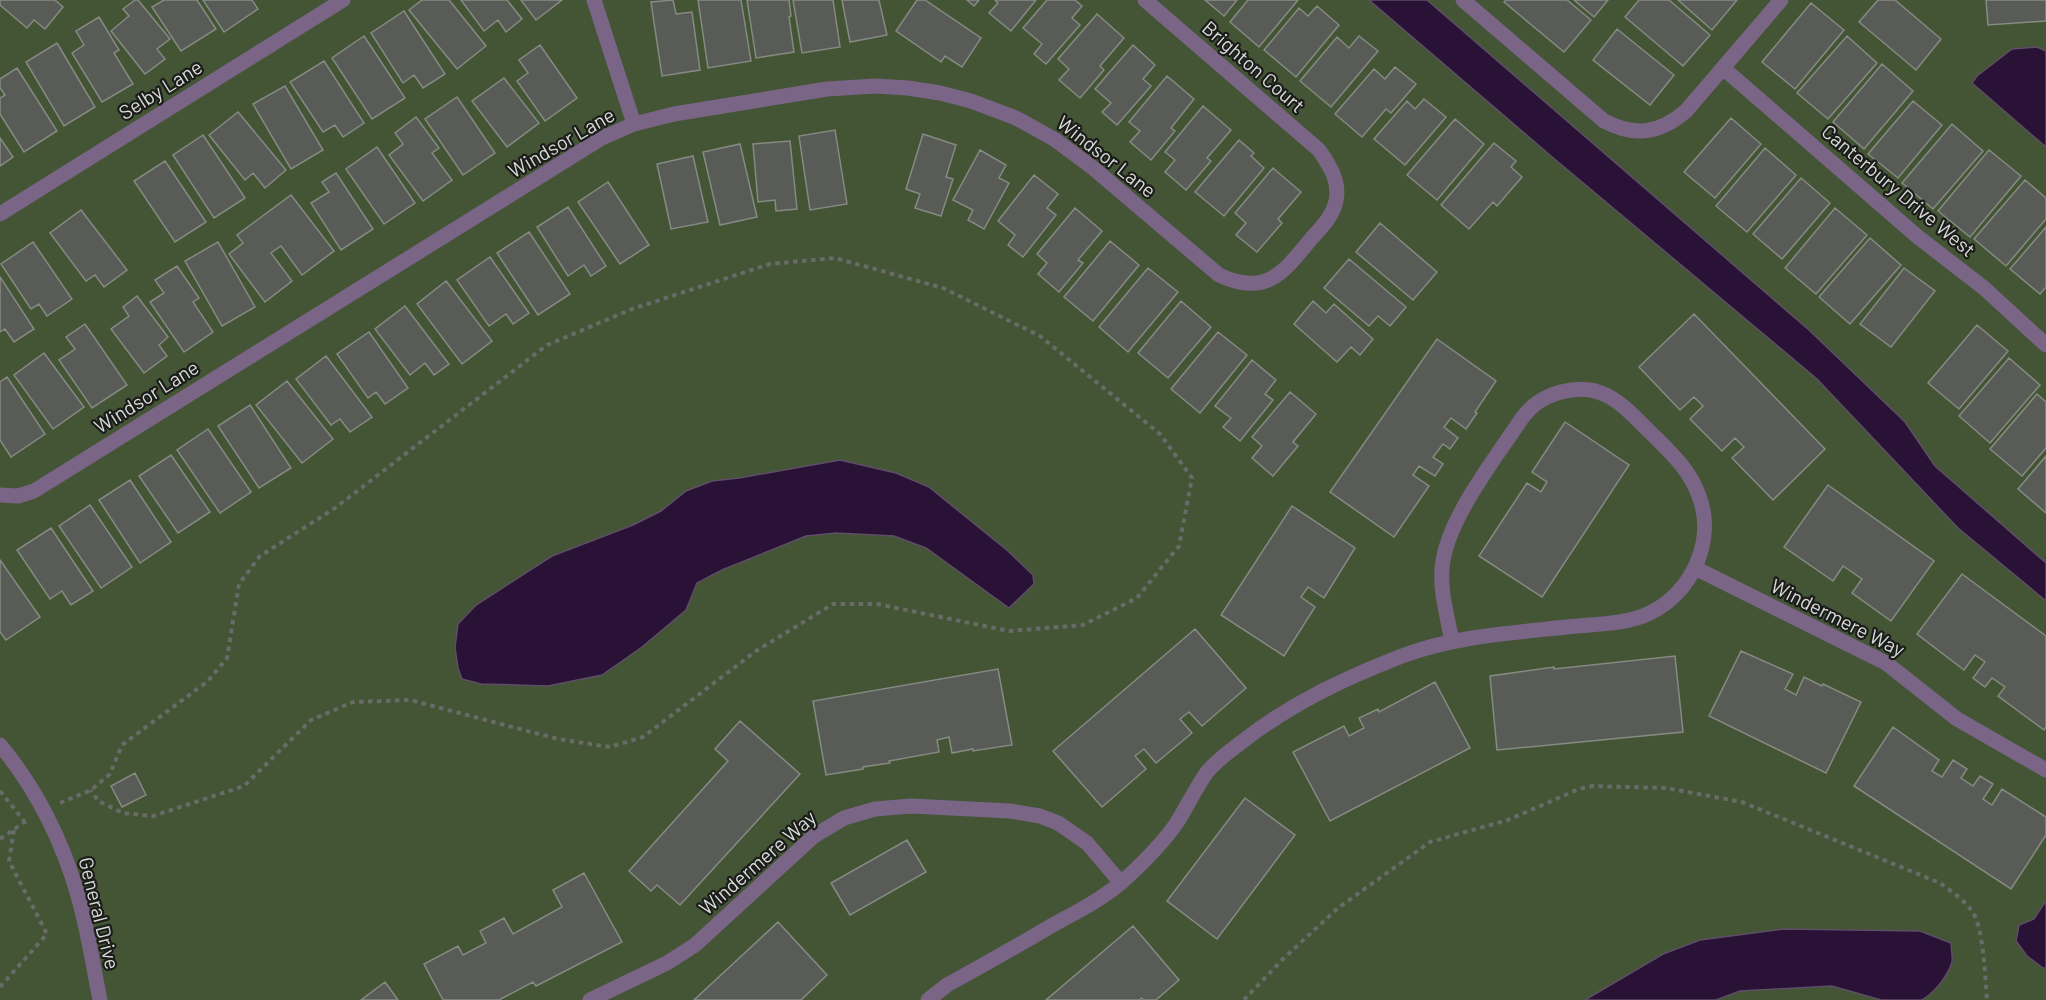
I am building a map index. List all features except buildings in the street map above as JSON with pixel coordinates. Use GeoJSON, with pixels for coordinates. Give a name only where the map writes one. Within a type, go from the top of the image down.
{"type":"FeatureCollection","features":[{"type":"Feature","properties":{"kind":"street","name":"Selby Lane"},"geometry":{"type":"LineString","coordinates":[[0,214],[343,0]]}},
{"type":"Feature","properties":{"kind":"street"},"geometry":{"type":"LineString","coordinates":[[594,0],[634,124]]}},
{"type":"Feature","properties":{"kind":"street","name":"Brighton Court"},"geometry":{"type":"LineString","coordinates":[[1145,0],[1318,150],[1332,168],[1337,184],[1336,201],[1330,217],[1289,266],[1276,277],[1260,283],[1235,282]]}},
{"type":"Feature","properties":{"kind":"street"},"geometry":{"type":"LineString","coordinates":[[1464,0],[1604,121],[1618,128],[1650,131],[1673,122],[1686,111],[1781,0]]}},
{"type":"Feature","properties":{"kind":"street","name":"Canterbury Drive West"},"geometry":{"type":"LineString","coordinates":[[1723,68],[1918,237],[1984,288],[2046,345]]}},
{"type":"Feature","properties":{"kind":"street","name":"Windsor Lane"},"geometry":{"type":"LineString","coordinates":[[0,495],[18,496],[34,491],[602,138],[634,124],[674,114],[827,89],[875,86],[940,93],[971,101],[1016,118],[1054,139],[1093,168],[1219,275],[1235,282]]}},
{"type":"Feature","properties":{"kind":"street"},"geometry":{"type":"LineString","coordinates":[[928,1000],[947,986],[1094,902],[1121,883],[1150,855],[1175,824],[1208,771],[1220,759],[1262,726],[1314,694],[1350,676],[1407,654],[1452,642],[1488,635],[1635,619],[1665,604],[1678,592],[1695,568],[1704,536],[1704,518],[1695,485],[1676,458],[1622,404],[1608,394],[1592,389],[1575,388],[1546,396],[1532,406],[1522,418],[1451,530],[1445,548],[1442,586],[1452,642]]}},
{"type":"Feature","properties":{"kind":"street","name":"Windermere Way"},"geometry":{"type":"LineString","coordinates":[[1695,568],[1886,663],[1957,719],[2046,770]]}},
{"type":"Feature","properties":{"kind":"street","name":"General Drive"},"geometry":{"type":"LineString","coordinates":[[0,745],[36,796],[60,844],[78,896],[100,1000]]}},
{"type":"Feature","properties":{"kind":"street","name":"Windermere Way"},"geometry":{"type":"LineString","coordinates":[[590,1000],[667,963],[695,945],[814,836],[844,818],[875,809],[893,806],[922,806],[1010,811],[1040,816],[1058,823],[1087,843],[1121,883]]}},
{"type":"Feature","properties":{"kind":"path"},"geometry":{"type":"LineString","coordinates":[[835,258],[943,288],[1040,336],[1160,434],[1192,478],[1179,546],[1137,598],[1083,625],[1009,631],[877,604],[833,604],[756,651],[643,737],[610,747],[558,738],[410,700],[353,702],[311,720],[244,786],[153,816],[123,813],[98,801],[91,790],[110,774],[122,745],[208,681],[227,658],[239,584],[260,556],[335,508],[547,345],[632,309],[770,264],[835,258]]}},
{"type":"Feature","properties":{"kind":"path"},"geometry":{"type":"LineString","coordinates":[[1244,1000],[1283,959],[1338,908],[1430,842],[1508,820],[1579,789],[1593,786],[1666,788],[1742,802],[1940,883],[1961,899],[1974,913],[1984,954],[1987,1000]]}},
{"type":"Feature","properties":{"kind":"path"},"geometry":{"type":"LineString","coordinates":[[0,791],[24,821]]}},
{"type":"Feature","properties":{"kind":"path"},"geometry":{"type":"LineString","coordinates":[[0,987],[47,934],[9,861],[14,828]]}},
{"type":"Feature","properties":{"kind":"green space"},"geometry":{"type":"Polygon","coordinates":[[[0,0],[2046,0],[2046,1000],[0,1000],[0,0]]]}},
{"type":"Feature","properties":{"kind":"shaded area"},"geometry":{"type":"Polygon","coordinates":[[[1369,0],[1427,0],[1809,330],[1905,422],[1935,466],[2046,563],[2046,601],[1958,528],[1817,379],[1369,0]]]}},
{"type":"Feature","properties":{"kind":"shaded area"},"geometry":{"type":"Polygon","coordinates":[[[2037,47],[2046,51],[2046,147],[1972,83],[1977,76],[2012,49],[2037,47]]]}},
{"type":"Feature","properties":{"kind":"shaded area"},"geometry":{"type":"Polygon","coordinates":[[[840,460],[896,473],[929,487],[1008,551],[1033,575],[1034,584],[1009,608],[926,548],[894,536],[836,533],[806,536],[722,570],[697,583],[686,610],[642,647],[602,675],[548,686],[481,684],[462,679],[455,647],[458,624],[476,605],[552,556],[633,525],[661,511],[686,491],[712,481],[840,460]]]}},
{"type":"Feature","properties":{"kind":"shaded area"},"geometry":{"type":"Polygon","coordinates":[[[2046,901],[2046,968],[2043,968],[2027,956],[2016,941],[2019,925],[2034,919],[2046,901]]]}},
{"type":"Feature","properties":{"kind":"shaded area"},"geometry":{"type":"Polygon","coordinates":[[[1783,929],[1920,931],[1951,943],[1952,962],[1940,984],[1922,1000],[1881,1000],[1832,986],[1740,991],[1716,1000],[1585,1000],[1663,954],[1700,940],[1783,929]]]}}]}
